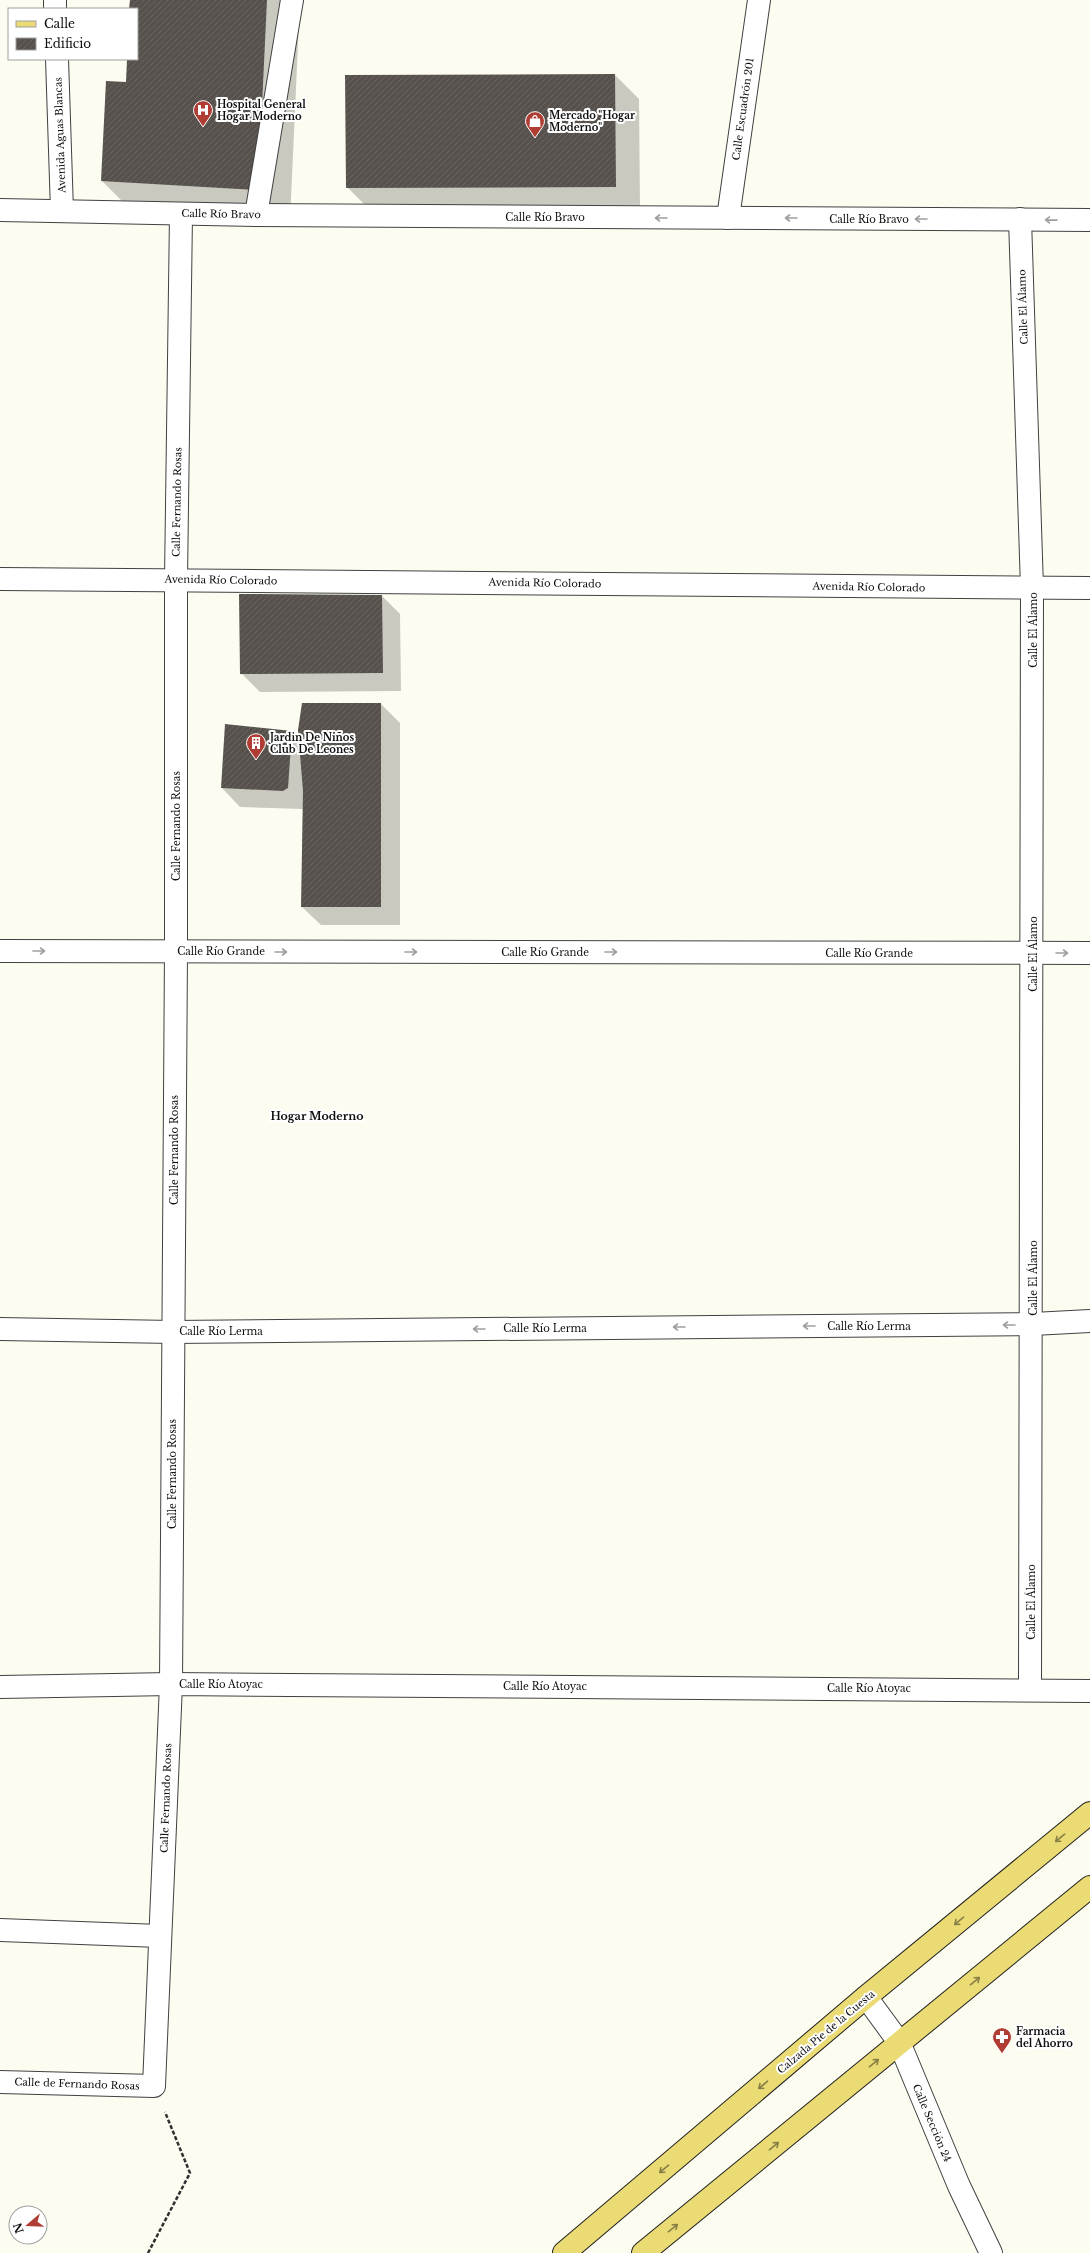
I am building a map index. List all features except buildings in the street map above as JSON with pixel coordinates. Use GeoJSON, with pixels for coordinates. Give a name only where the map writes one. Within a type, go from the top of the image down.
{"type":"FeatureCollection","features":[{"type":"Feature","properties":{"kind":"main road","name":"Calzada Pie de la Cuesta"},"geometry":{"type":"LineString","coordinates":[[564,2253],[866,1997],[1090,1813]]}},
{"type":"Feature","properties":{"kind":"main road"},"geometry":{"type":"LineString","coordinates":[[643,2253],[1090,1887]]}},
{"type":"Feature","properties":{"kind":"street"},"geometry":{"type":"LineString","coordinates":[[256,215],[292,0]]}},
{"type":"Feature","properties":{"kind":"street","name":"Calle Escuadrón 201"},"geometry":{"type":"LineString","coordinates":[[728,218],[759,0]]}},
{"type":"Feature","properties":{"kind":"street","name":"Avenida Aguas Blancas"},"geometry":{"type":"LineString","coordinates":[[57,60],[62,211]]}},
{"type":"Feature","properties":{"kind":"street","name":"Calle Río Bravo"},"geometry":{"type":"LineString","coordinates":[[0,210],[256,215],[1090,220]]}},
{"type":"Feature","properties":{"kind":"street","name":"Calle Fernando Rosas"},"geometry":{"type":"LineString","coordinates":[[154,2086],[171,1684],[176,951],[176,579],[181,214]]}},
{"type":"Feature","properties":{"kind":"street","name":"Calle El Álamo"},"geometry":{"type":"LineString","coordinates":[[1020,219],[1032,588],[1033,1324],[1030,1690]]}},
{"type":"Feature","properties":{"kind":"street","name":"Avenida Río Colorado"},"geometry":{"type":"LineString","coordinates":[[0,579],[176,579],[1090,588]]}},
{"type":"Feature","properties":{"kind":"street","name":"Calle Río Grande"},"geometry":{"type":"LineString","coordinates":[[0,951],[1090,953]]}},
{"type":"Feature","properties":{"kind":"street","name":"Calle Río Lerma"},"geometry":{"type":"LineString","coordinates":[[0,1329],[173,1332],[1033,1324],[1090,1321]]}},
{"type":"Feature","properties":{"kind":"street","name":"Calle Río Atoyac"},"geometry":{"type":"LineString","coordinates":[[0,1687],[171,1684],[1090,1691]]}},
{"type":"Feature","properties":{"kind":"street"},"geometry":{"type":"LineString","coordinates":[[0,1930],[160,1936]]}},
{"type":"Feature","properties":{"kind":"street","name":"Calle Sección 24"},"geometry":{"type":"LineString","coordinates":[[866,1997],[899,2042],[959,2186],[991,2253]]}},
{"type":"Feature","properties":{"kind":"street","name":"Calle de Fernando Rosas"},"geometry":{"type":"LineString","coordinates":[[0,2082],[154,2086]]}},
{"type":"Feature","properties":{"kind":"path"},"geometry":{"type":"LineString","coordinates":[[148,2253],[190,2173],[154,2086]]}},
{"type":"Feature","properties":{"kind":"place","name":"Hospital General Hogar Moderno"},"geometry":{"type":"Point","coordinates":[203,127]}},
{"type":"Feature","properties":{"kind":"place","name":"Mercado \"Hogar Moderno\""},"geometry":{"type":"Point","coordinates":[535,138]}},
{"type":"Feature","properties":{"kind":"place","name":"Jardin De Niños Club De Leones"},"geometry":{"type":"Point","coordinates":[256,760]}},
{"type":"Feature","properties":{"kind":"place","name":"Farmacia del Ahorro"},"geometry":{"type":"Point","coordinates":[1002,2054]}},
{"type":"Feature","properties":{"kind":"district","name":"Hogar Moderno"},"geometry":{"type":"Point","coordinates":[317,1116]}}]}
